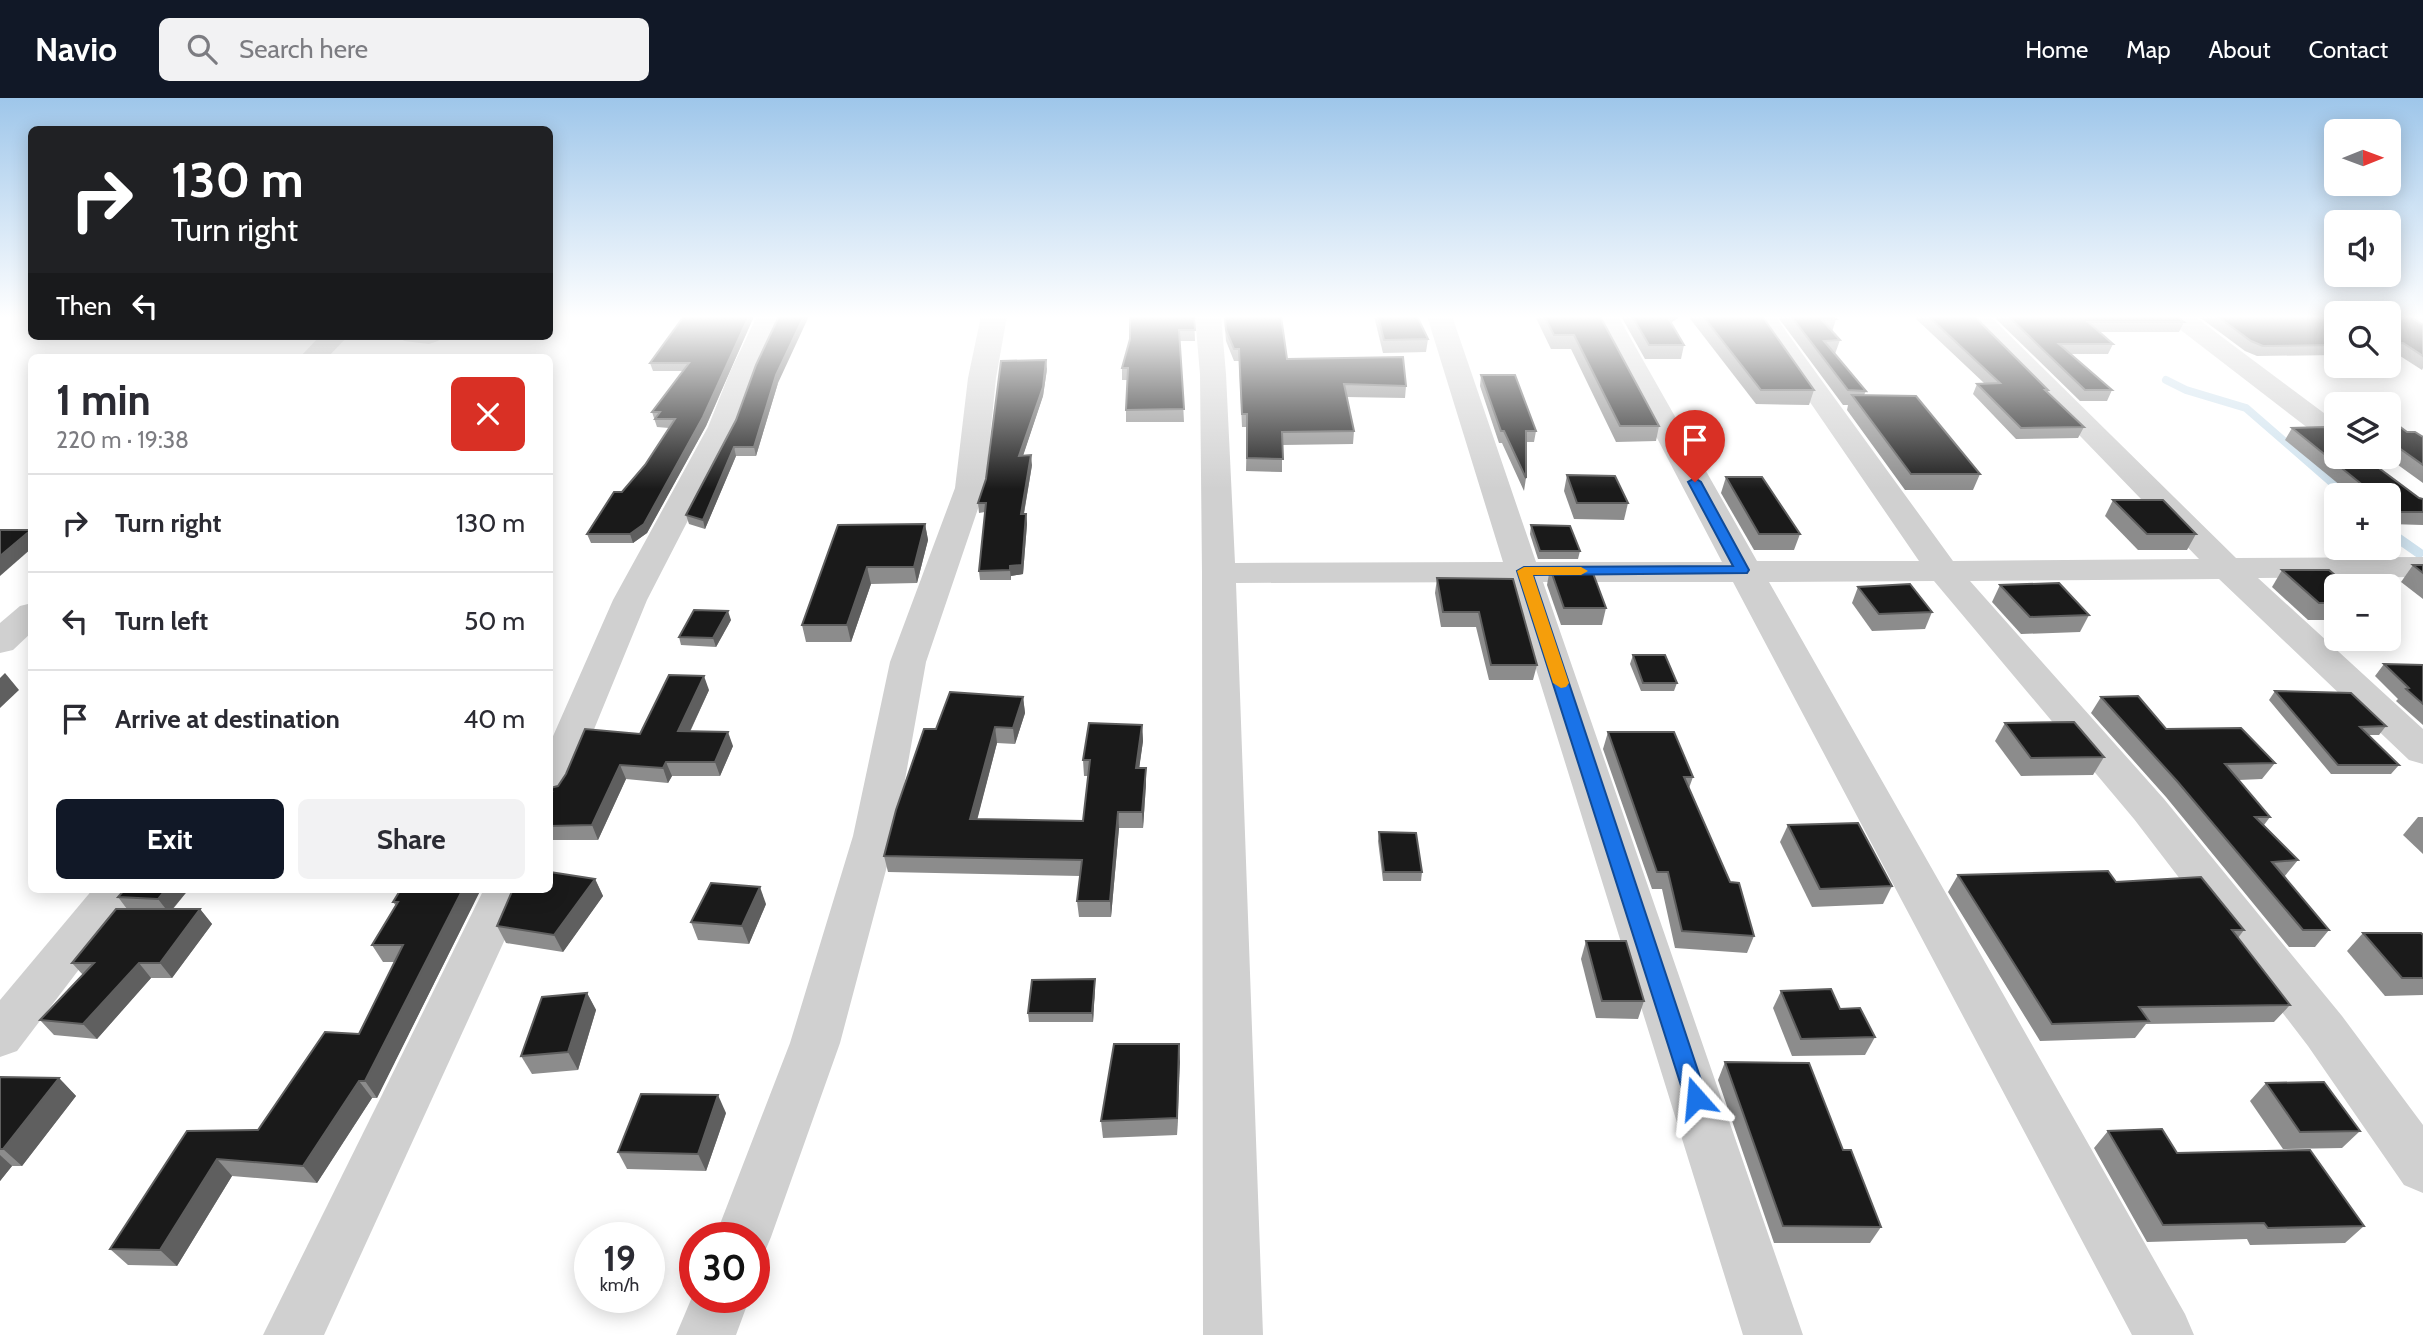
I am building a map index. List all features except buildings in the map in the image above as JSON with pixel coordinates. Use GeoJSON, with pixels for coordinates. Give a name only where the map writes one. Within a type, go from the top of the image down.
{"type":"FeatureCollection","features":[{"type":"Feature","properties":{"kind":"street"},"geometry":{"type":"LineString","coordinates":[[553,781],[630,600],[722,427],[742,374]]}},
{"type":"Feature","properties":{"kind":"street"},"geometry":{"type":"LineString","coordinates":[[748,1222],[814,1043],[874,836],[908,662],[970,488],[983,374]]}},
{"type":"Feature","properties":{"kind":"street"},"geometry":{"type":"LineString","coordinates":[[1213,374],[1233,1335]]}},
{"type":"Feature","properties":{"kind":"street"},"geometry":{"type":"LineString","coordinates":[[1459,374],[1773,1335]]}},
{"type":"Feature","properties":{"kind":"street"},"geometry":{"type":"LineString","coordinates":[[1636,374],[2164,1335]]}},
{"type":"Feature","properties":{"kind":"street"},"geometry":{"type":"LineString","coordinates":[[1804,374],[1943,571],[2149,809],[2325,1031],[2423,1168]]}},
{"type":"Feature","properties":{"kind":"street"},"geometry":{"type":"LineString","coordinates":[[2033,374],[2229,570],[2423,751]]}},
{"type":"Feature","properties":{"kind":"street"},"geometry":{"type":"LineString","coordinates":[[2254,374],[2324,427]]}},
{"type":"Feature","properties":{"kind":"street"},"geometry":{"type":"LineString","coordinates":[[1219,573],[2423,567]]}},
{"type":"Feature","properties":{"kind":"street"},"geometry":{"type":"LineString","coordinates":[[0,642],[28,617]]}},
{"type":"Feature","properties":{"kind":"street"},"geometry":{"type":"LineString","coordinates":[[0,648],[28,648]]}},
{"type":"Feature","properties":{"kind":"street"},"geometry":{"type":"LineString","coordinates":[[0,1036],[115,893]]}},
{"type":"Feature","properties":{"kind":"street"},"geometry":{"type":"LineString","coordinates":[[293,1335],[504,893]]}},
{"type":"Feature","properties":{"kind":"street"},"geometry":{"type":"LineString","coordinates":[[706,1335],[715,1313]]}},
{"type":"Feature","properties":{"kind":"waterway"},"geometry":{"type":"LineString","coordinates":[[2166,380],[2186,390],[2246,408],[2332,483]]}},
{"type":"Feature","properties":{"kind":"waterway"},"geometry":{"type":"LineString","coordinates":[[2401,540],[2419,553]]}},
{"type":"Feature","properties":{"kind":"slow traffic"},"geometry":{"type":"LineString","coordinates":[[1561,683],[1524,571],[1581,571]]}},
{"type":"Feature","properties":{"kind":"route"},"geometry":{"type":"LineString","coordinates":[[1695,482],[1742,570],[1524,571],[1696,1098]]}}]}
